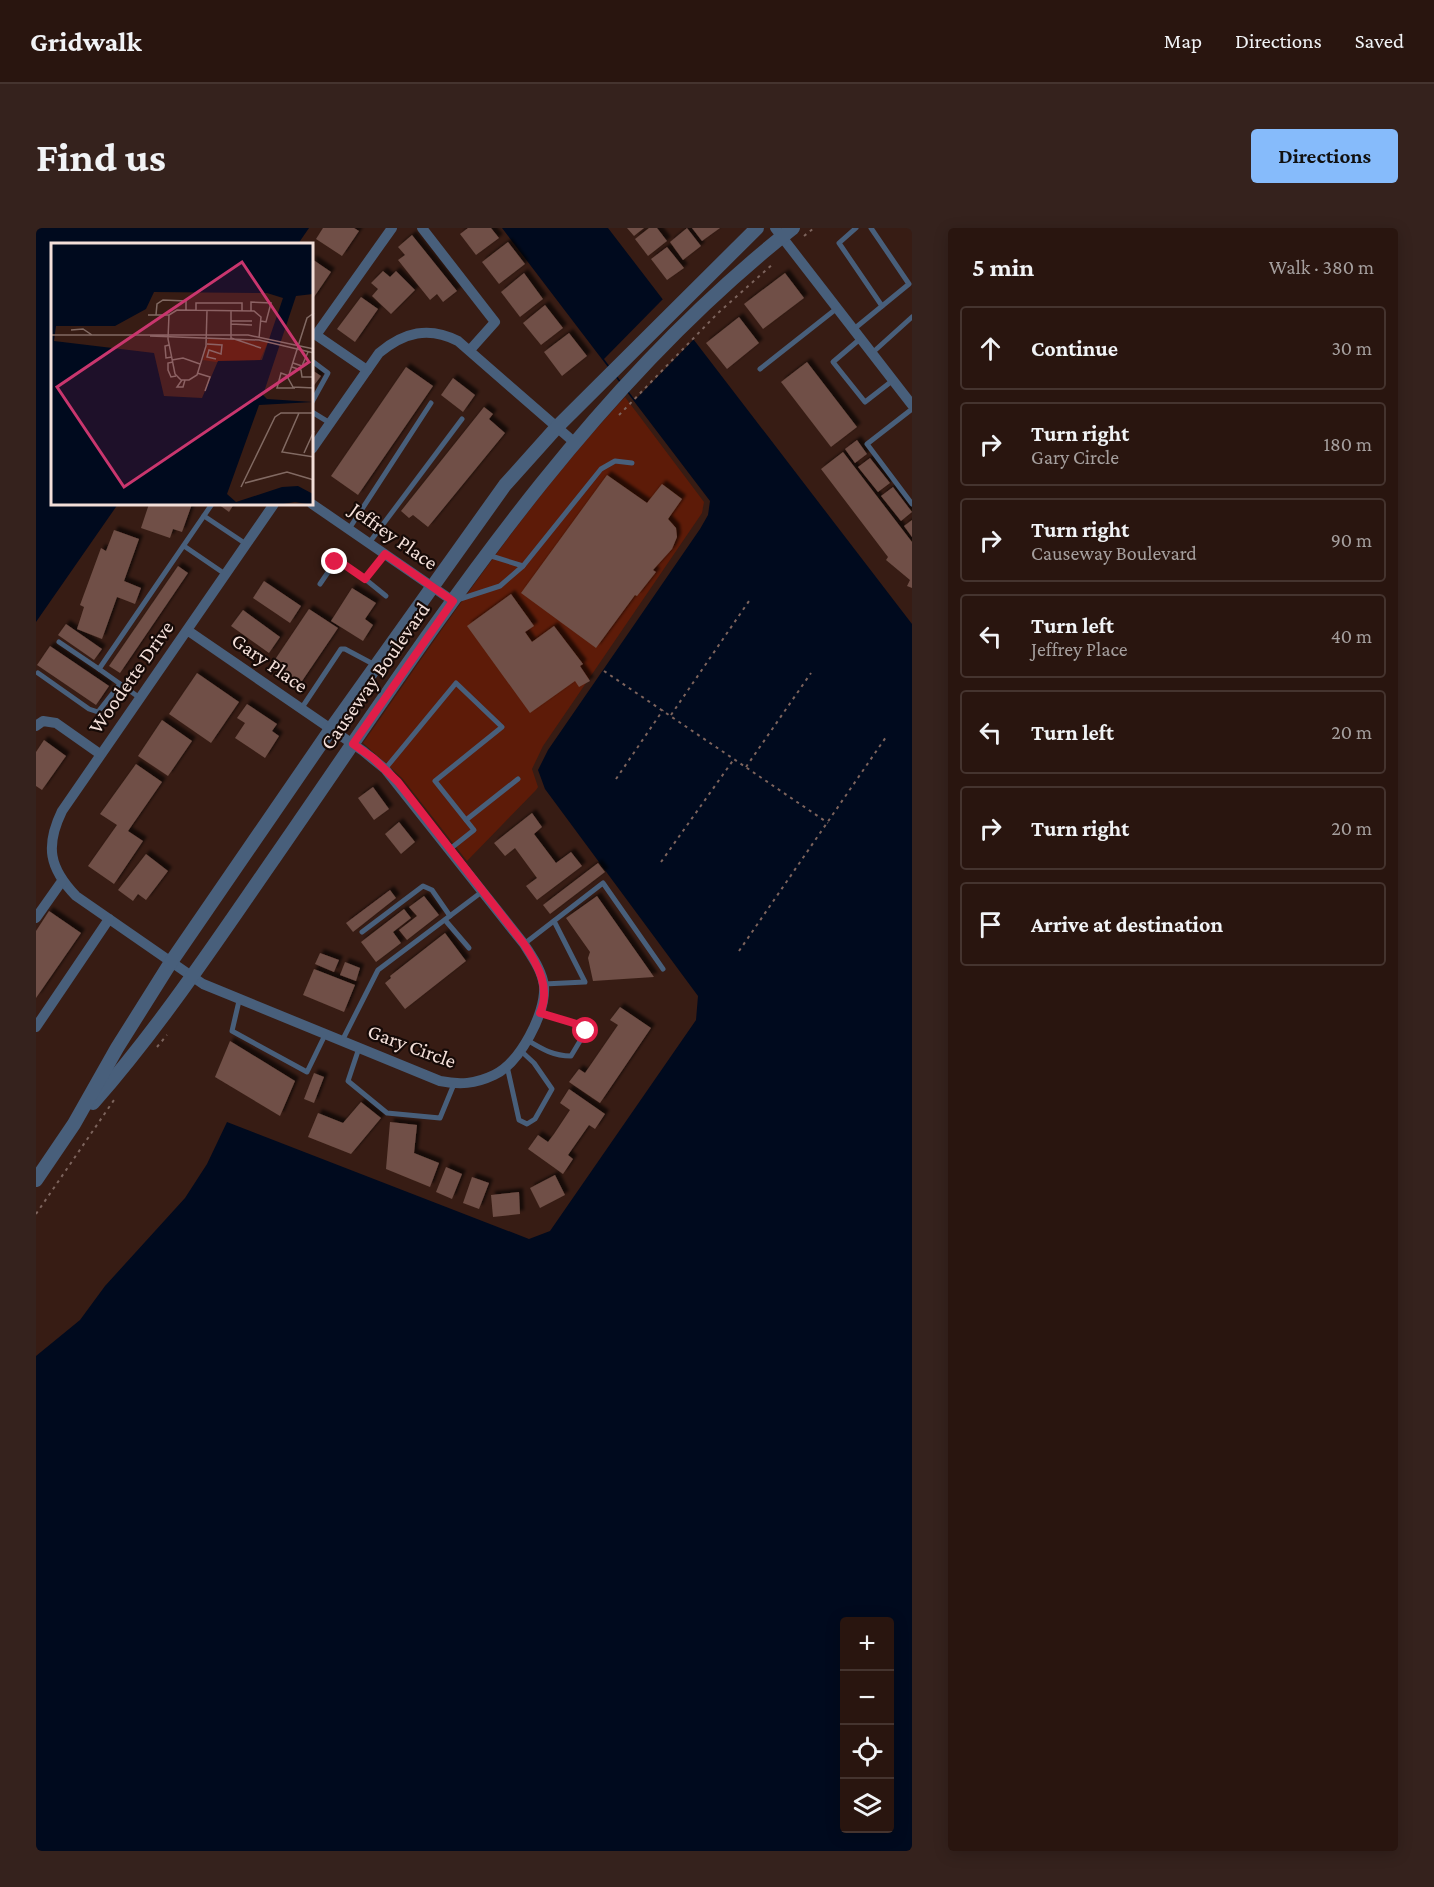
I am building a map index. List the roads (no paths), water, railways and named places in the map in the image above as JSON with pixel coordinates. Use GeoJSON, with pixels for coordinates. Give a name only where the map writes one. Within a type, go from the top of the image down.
{"type":"FeatureCollection","features":[{"type":"Feature","properties":{"kind":"street"},"geometry":{"type":"LineString","coordinates":[[367,370],[316,335],[392,228]]}},
{"type":"Feature","properties":{"kind":"street"},"geometry":{"type":"LineString","coordinates":[[423,228],[495,322],[470,350]]}},
{"type":"Feature","properties":{"kind":"street","name":"Causeway Boulevard"},"geometry":{"type":"LineString","coordinates":[[36,1180],[74,1124],[117,1048],[171,962],[431,586],[505,485],[557,427],[757,228]]}},
{"type":"Feature","properties":{"kind":"street"},"geometry":{"type":"LineString","coordinates":[[784,231],[791,248],[912,407]]}},
{"type":"Feature","properties":{"kind":"street","name":"Causeway Boulevard"},"geometry":{"type":"LineString","coordinates":[[74,1124],[136,1054],[453,601],[574,442],[689,321],[784,231]]}},
{"type":"Feature","properties":{"kind":"street"},"geometry":{"type":"LineString","coordinates":[[314,446],[379,352],[394,340],[410,333],[428,332],[445,334],[470,350],[574,442]]}},
{"type":"Feature","properties":{"kind":"street","name":"Jeffrey Place"},"geometry":{"type":"LineString","coordinates":[[314,505],[453,601]]}},
{"type":"Feature","properties":{"kind":"street","name":"Woodette Drive"},"geometry":{"type":"LineString","coordinates":[[62,881],[54,864],[51,846],[54,828],[62,811],[273,506]]}},
{"type":"Feature","properties":{"kind":"street","name":"Gary Place"},"geometry":{"type":"LineString","coordinates":[[187,630],[331,729]]}},
{"type":"Feature","properties":{"kind":"street"},"geometry":{"type":"LineString","coordinates":[[36,726],[43,721],[56,723],[100,754]]}},
{"type":"Feature","properties":{"kind":"street"},"geometry":{"type":"LineString","coordinates":[[331,729],[385,769],[524,944],[540,971],[544,984]]}},
{"type":"Feature","properties":{"kind":"street"},"geometry":{"type":"LineString","coordinates":[[36,918],[62,881]]}},
{"type":"Feature","properties":{"kind":"street","name":"Gary Circle"},"geometry":{"type":"LineString","coordinates":[[62,881],[76,896],[192,977],[239,1000],[440,1081],[454,1084],[481,1081],[497,1074],[507,1064],[526,1039],[540,1013],[543,1006],[544,984]]}},
{"type":"Feature","properties":{"kind":"street"},"geometry":{"type":"LineString","coordinates":[[36,1027],[109,919]]}},
{"type":"Feature","properties":{"kind":"lane"},"geometry":{"type":"LineString","coordinates":[[856,228],[839,243],[882,306]]}},
{"type":"Feature","properties":{"kind":"lane"},"geometry":{"type":"LineString","coordinates":[[871,228],[909,284],[882,306],[833,362],[865,402],[892,381]]}},
{"type":"Feature","properties":{"kind":"lane"},"geometry":{"type":"LineString","coordinates":[[760,369],[836,309]]}},
{"type":"Feature","properties":{"kind":"lane"},"geometry":{"type":"LineString","coordinates":[[871,354],[912,317]]}},
{"type":"Feature","properties":{"kind":"lane"},"geometry":{"type":"LineString","coordinates":[[314,363],[328,374],[314,398]]}},
{"type":"Feature","properties":{"kind":"lane"},"geometry":{"type":"LineString","coordinates":[[349,529],[430,403]]}},
{"type":"Feature","properties":{"kind":"lane"},"geometry":{"type":"LineString","coordinates":[[912,407],[867,444],[912,504]]}},
{"type":"Feature","properties":{"kind":"lane"},"geometry":{"type":"LineString","coordinates":[[314,413],[330,423]]}},
{"type":"Feature","properties":{"kind":"lane"},"geometry":{"type":"LineString","coordinates":[[369,543],[462,419]]}},
{"type":"Feature","properties":{"kind":"lane"},"geometry":{"type":"LineString","coordinates":[[453,601],[500,586],[523,566],[601,469],[615,461],[632,463]]}},
{"type":"Feature","properties":{"kind":"lane"},"geometry":{"type":"LineString","coordinates":[[99,669],[211,506]]}},
{"type":"Feature","properties":{"kind":"lane"},"geometry":{"type":"LineString","coordinates":[[204,516],[246,544]]}},
{"type":"Feature","properties":{"kind":"lane"},"geometry":{"type":"LineString","coordinates":[[184,546],[225,574]]}},
{"type":"Feature","properties":{"kind":"lane"},"geometry":{"type":"LineString","coordinates":[[365,579],[385,554]]}},
{"type":"Feature","properties":{"kind":"lane"},"geometry":{"type":"LineString","coordinates":[[487,554],[523,566]]}},
{"type":"Feature","properties":{"kind":"lane"},"geometry":{"type":"LineString","coordinates":[[320,584],[335,562],[339,561],[386,596]]}},
{"type":"Feature","properties":{"kind":"lane"},"geometry":{"type":"LineString","coordinates":[[59,642],[140,698]]}},
{"type":"Feature","properties":{"kind":"lane"},"geometry":{"type":"LineString","coordinates":[[301,708],[341,649],[376,666]]}},
{"type":"Feature","properties":{"kind":"lane"},"geometry":{"type":"LineString","coordinates":[[38,672],[90,709],[98,712],[120,684]]}},
{"type":"Feature","properties":{"kind":"lane"},"geometry":{"type":"LineString","coordinates":[[385,769],[456,682],[502,727],[435,780],[474,831],[450,849]]}},
{"type":"Feature","properties":{"kind":"lane"},"geometry":{"type":"LineString","coordinates":[[466,820],[518,779]]}},
{"type":"Feature","properties":{"kind":"lane"},"geometry":{"type":"LineString","coordinates":[[524,944],[603,883],[663,969]]}},
{"type":"Feature","properties":{"kind":"lane"},"geometry":{"type":"LineString","coordinates":[[362,932],[423,886],[432,890],[450,916]]}},
{"type":"Feature","properties":{"kind":"lane"},"geometry":{"type":"LineString","coordinates":[[342,1041],[378,970],[483,891]]}},
{"type":"Feature","properties":{"kind":"lane"},"geometry":{"type":"LineString","coordinates":[[445,920],[469,948]]}},
{"type":"Feature","properties":{"kind":"lane"},"geometry":{"type":"LineString","coordinates":[[544,984],[585,982],[554,921]]}},
{"type":"Feature","properties":{"kind":"lane"},"geometry":{"type":"LineString","coordinates":[[239,1000],[232,1031],[307,1072],[325,1035]]}},
{"type":"Feature","properties":{"kind":"lane"},"geometry":{"type":"LineString","coordinates":[[526,1039],[560,1056],[571,1056],[581,1042],[586,1031],[580,1025],[540,1013]]}},
{"type":"Feature","properties":{"kind":"lane"},"geometry":{"type":"LineString","coordinates":[[359,1048],[348,1081],[387,1113],[440,1118],[454,1084]]}},
{"type":"Feature","properties":{"kind":"lane"},"geometry":{"type":"LineString","coordinates":[[507,1064],[519,1120],[527,1124],[535,1119],[552,1089],[534,1063],[519,1049]]}},
{"type":"Feature","properties":{"kind":"water"},"geometry":{"type":"Polygon","coordinates":[[[36,228],[309,228],[299,243],[51,243],[51,506],[117,506],[36,622],[36,228]]]}},
{"type":"Feature","properties":{"kind":"water"},"geometry":{"type":"Polygon","coordinates":[[[502,228],[608,228],[912,624],[912,1851],[36,1851],[36,1356],[80,1320],[105,1286],[185,1198],[207,1164],[227,1122],[529,1239],[550,1231],[696,1020],[698,996],[545,789],[538,770],[548,750],[708,515],[710,501],[502,228]]]}}]}
